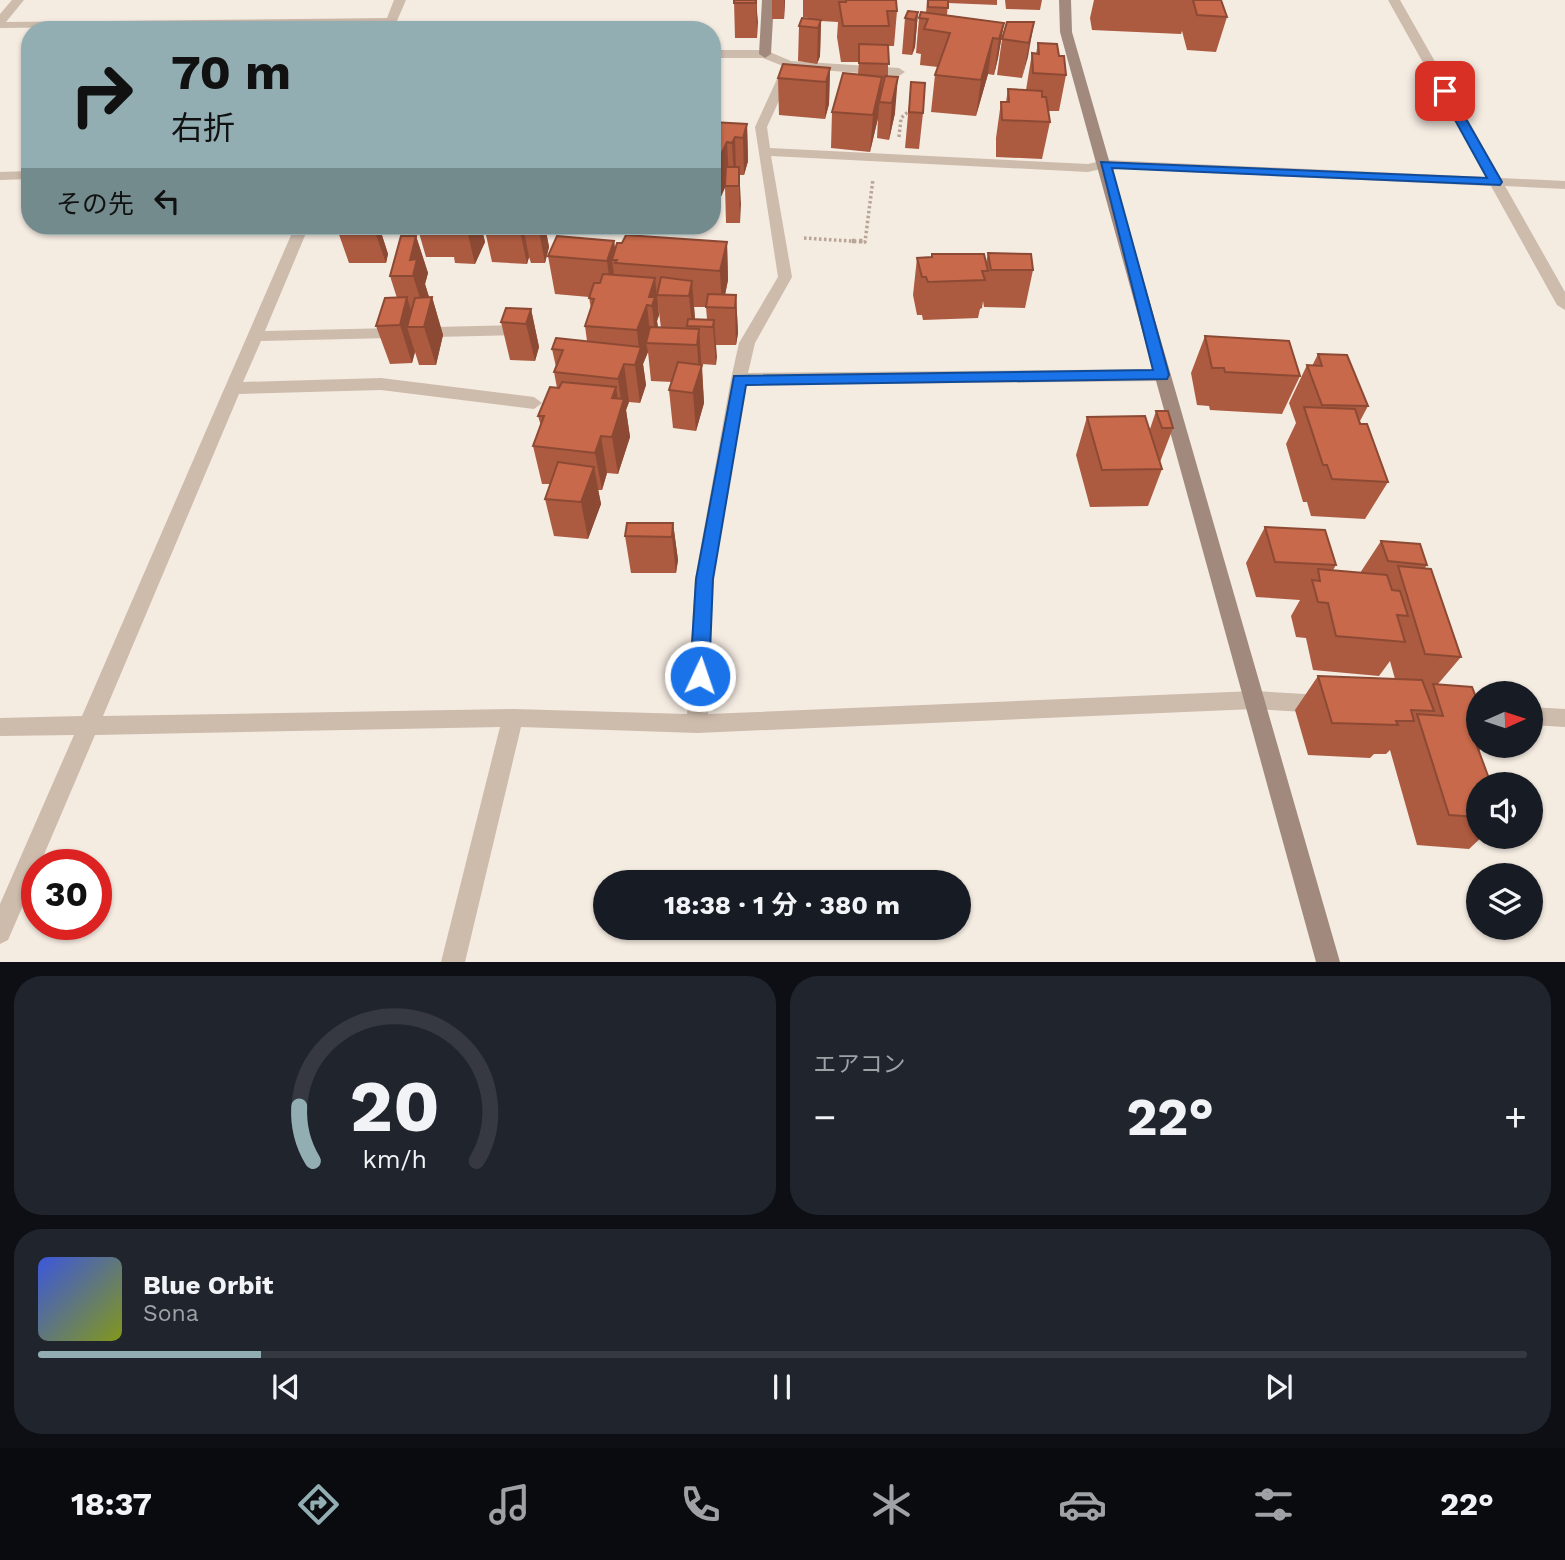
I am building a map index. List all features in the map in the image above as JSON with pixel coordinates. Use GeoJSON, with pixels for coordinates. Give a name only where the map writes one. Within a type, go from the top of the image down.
{"type":"FeatureCollection","features":[{"type":"Feature","properties":{"kind":"street"},"geometry":{"type":"LineString","coordinates":[[0,23],[18,0]]}},
{"type":"Feature","properties":{"kind":"street"},"geometry":{"type":"LineString","coordinates":[[391,21],[400,0]]}},
{"type":"Feature","properties":{"kind":"street"},"geometry":{"type":"LineString","coordinates":[[765,54],[768,0]]}},
{"type":"Feature","properties":{"kind":"street"},"geometry":{"type":"LineString","coordinates":[[1065,0],[1066,32],[1328,961]]}},
{"type":"Feature","properties":{"kind":"street"},"geometry":{"type":"LineString","coordinates":[[1394,0],[1565,305]]}},
{"type":"Feature","properties":{"kind":"street"},"geometry":{"type":"LineString","coordinates":[[0,23],[21,23]]}},
{"type":"Feature","properties":{"kind":"street"},"geometry":{"type":"LineString","coordinates":[[721,54],[765,54],[789,64],[899,72]]}},
{"type":"Feature","properties":{"kind":"street"},"geometry":{"type":"LineString","coordinates":[[697,724],[704,579],[739,380],[747,343],[785,277],[764,152],[755,128],[789,64]]}},
{"type":"Feature","properties":{"kind":"street"},"geometry":{"type":"LineString","coordinates":[[764,152],[1088,168],[1105,164],[1565,185]]}},
{"type":"Feature","properties":{"kind":"street"},"geometry":{"type":"LineString","coordinates":[[0,176],[21,175]]}},
{"type":"Feature","properties":{"kind":"street"},"geometry":{"type":"LineString","coordinates":[[0,932],[298,235]]}},
{"type":"Feature","properties":{"kind":"street"},"geometry":{"type":"LineString","coordinates":[[255,336],[532,330]]}},
{"type":"Feature","properties":{"kind":"street"},"geometry":{"type":"LineString","coordinates":[[739,380],[1162,375]]}},
{"type":"Feature","properties":{"kind":"street"},"geometry":{"type":"LineString","coordinates":[[232,388],[381,384],[534,403]]}},
{"type":"Feature","properties":{"kind":"street"},"geometry":{"type":"LineString","coordinates":[[0,727],[513,718],[697,724],[1254,700],[1347,705]]}},
{"type":"Feature","properties":{"kind":"street"},"geometry":{"type":"LineString","coordinates":[[1544,717],[1565,718]]}},
{"type":"Feature","properties":{"kind":"street"},"geometry":{"type":"LineString","coordinates":[[453,961],[513,718]]}},
{"type":"Feature","properties":{"kind":"path"},"geometry":{"type":"LineString","coordinates":[[778,237],[865,242],[875,158]]}},
{"type":"Feature","properties":{"kind":"building"},"geometry":{"type":"Polygon","coordinates":[[[734,0],[756,0],[756,3],[734,3],[734,0]]]}},
{"type":"Feature","properties":{"kind":"building"},"geometry":{"type":"Polygon","coordinates":[[[896,0],[897,11],[887,11],[889,26],[843,26],[839,2],[896,0]]]}},
{"type":"Feature","properties":{"kind":"building"},"geometry":{"type":"Polygon","coordinates":[[[928,0],[948,0],[948,8],[928,7],[928,0]]]}},
{"type":"Feature","properties":{"kind":"building"},"geometry":{"type":"Polygon","coordinates":[[[1193,0],[1221,0],[1227,17],[1197,15],[1193,0]]]}},
{"type":"Feature","properties":{"kind":"building"},"geometry":{"type":"Polygon","coordinates":[[[908,11],[918,12],[915,20],[905,18],[908,11]]]}},
{"type":"Feature","properties":{"kind":"building"},"geometry":{"type":"Polygon","coordinates":[[[921,12],[1004,23],[999,39],[993,38],[981,80],[935,75],[950,33],[924,29],[928,19],[919,18],[921,12]]]}},
{"type":"Feature","properties":{"kind":"building"},"geometry":{"type":"Polygon","coordinates":[[[802,18],[821,20],[818,28],[799,26],[802,18]]]}},
{"type":"Feature","properties":{"kind":"building"},"geometry":{"type":"Polygon","coordinates":[[[1007,22],[1034,22],[1029,43],[1002,39],[1007,22]]]}},
{"type":"Feature","properties":{"kind":"building"},"geometry":{"type":"Polygon","coordinates":[[[1038,43],[1057,44],[1059,56],[1064,56],[1066,75],[1033,73],[1032,53],[1039,54],[1038,43]]]}},
{"type":"Feature","properties":{"kind":"building"},"geometry":{"type":"Polygon","coordinates":[[[859,44],[888,45],[889,64],[859,63],[859,44]]]}},
{"type":"Feature","properties":{"kind":"building"},"geometry":{"type":"Polygon","coordinates":[[[783,64],[830,68],[826,82],[778,78],[783,64]]]}},
{"type":"Feature","properties":{"kind":"building"},"geometry":{"type":"Polygon","coordinates":[[[843,73],[882,77],[873,115],[832,112],[843,73]]]}},
{"type":"Feature","properties":{"kind":"building"},"geometry":{"type":"Polygon","coordinates":[[[885,76],[898,77],[892,103],[879,102],[885,76]]]}},
{"type":"Feature","properties":{"kind":"building"},"geometry":{"type":"Polygon","coordinates":[[[911,82],[925,83],[923,113],[909,112],[911,82]]]}},
{"type":"Feature","properties":{"kind":"building"},"geometry":{"type":"Polygon","coordinates":[[[1008,89],[1042,91],[1042,97],[1046,97],[1050,122],[1002,120],[1001,102],[1009,102],[1008,89]]]}},
{"type":"Feature","properties":{"kind":"building"},"geometry":{"type":"Polygon","coordinates":[[[721,123],[747,124],[743,138],[735,137],[732,143],[727,142],[721,155],[721,123]]]}},
{"type":"Feature","properties":{"kind":"building"},"geometry":{"type":"Polygon","coordinates":[[[726,167],[739,167],[739,186],[725,186],[726,167]]]}},
{"type":"Feature","properties":{"kind":"building"},"geometry":{"type":"Polygon","coordinates":[[[626,235],[727,242],[720,271],[615,263],[617,260],[612,260],[617,243],[622,243],[626,235]]]}},
{"type":"Feature","properties":{"kind":"building"},"geometry":{"type":"Polygon","coordinates":[[[401,236],[416,236],[410,260],[417,259],[413,276],[390,276],[401,236]]]}},
{"type":"Feature","properties":{"kind":"building"},"geometry":{"type":"Polygon","coordinates":[[[557,236],[614,241],[607,261],[548,256],[557,236]]]}},
{"type":"Feature","properties":{"kind":"building"},"geometry":{"type":"Polygon","coordinates":[[[988,253],[1031,254],[1033,270],[991,270],[988,253]]]}},
{"type":"Feature","properties":{"kind":"building"},"geometry":{"type":"Polygon","coordinates":[[[932,254],[984,254],[988,271],[982,271],[985,280],[928,282],[926,277],[922,277],[917,258],[932,257],[932,254]]]}},
{"type":"Feature","properties":{"kind":"building"},"geometry":{"type":"Polygon","coordinates":[[[603,274],[655,278],[649,297],[655,297],[652,306],[647,305],[637,330],[585,326],[594,299],[589,298],[594,283],[600,283],[603,274]]]}},
{"type":"Feature","properties":{"kind":"building"},"geometry":{"type":"Polygon","coordinates":[[[661,277],[692,281],[689,296],[657,295],[661,277]]]}},
{"type":"Feature","properties":{"kind":"building"},"geometry":{"type":"Polygon","coordinates":[[[708,294],[736,295],[735,308],[706,307],[708,294]]]}},
{"type":"Feature","properties":{"kind":"building"},"geometry":{"type":"Polygon","coordinates":[[[407,297],[400,325],[376,326],[385,298],[407,297]]]}},
{"type":"Feature","properties":{"kind":"building"},"geometry":{"type":"Polygon","coordinates":[[[432,297],[424,327],[407,327],[415,298],[432,297]]]}},
{"type":"Feature","properties":{"kind":"building"},"geometry":{"type":"Polygon","coordinates":[[[506,308],[531,309],[526,324],[501,322],[506,308]]]}},
{"type":"Feature","properties":{"kind":"building"},"geometry":{"type":"Polygon","coordinates":[[[688,319],[714,320],[713,327],[687,326],[688,319]]]}},
{"type":"Feature","properties":{"kind":"building"},"geometry":{"type":"Polygon","coordinates":[[[650,327],[699,329],[697,345],[646,343],[650,327]]]}},
{"type":"Feature","properties":{"kind":"building"},"geometry":{"type":"Polygon","coordinates":[[[1205,336],[1289,341],[1300,376],[1225,372],[1224,368],[1212,368],[1205,336]]]}},
{"type":"Feature","properties":{"kind":"building"},"geometry":{"type":"Polygon","coordinates":[[[556,338],[641,347],[635,365],[624,364],[618,379],[554,372],[563,350],[552,349],[556,338]]]}},
{"type":"Feature","properties":{"kind":"building"},"geometry":{"type":"Polygon","coordinates":[[[1318,354],[1347,355],[1368,406],[1322,405],[1307,365],[1322,366],[1318,354]]]}},
{"type":"Feature","properties":{"kind":"building"},"geometry":{"type":"Polygon","coordinates":[[[678,362],[702,365],[693,393],[669,390],[678,362]]]}},
{"type":"Feature","properties":{"kind":"building"},"geometry":{"type":"Polygon","coordinates":[[[562,382],[616,387],[612,398],[624,399],[612,437],[601,436],[595,453],[533,446],[544,416],[538,416],[550,387],[559,388],[562,382]]]}},
{"type":"Feature","properties":{"kind":"building"},"geometry":{"type":"Polygon","coordinates":[[[1304,407],[1355,409],[1360,424],[1367,424],[1388,482],[1332,479],[1327,465],[1323,465],[1304,407]]]}},
{"type":"Feature","properties":{"kind":"building"},"geometry":{"type":"Polygon","coordinates":[[[1156,411],[1168,411],[1173,428],[1162,428],[1156,411]]]}},
{"type":"Feature","properties":{"kind":"building"},"geometry":{"type":"Polygon","coordinates":[[[1145,416],[1162,469],[1102,470],[1087,417],[1145,416]]]}},
{"type":"Feature","properties":{"kind":"building"},"geometry":{"type":"Polygon","coordinates":[[[558,462],[594,467],[581,502],[545,499],[558,462]]]}},
{"type":"Feature","properties":{"kind":"building"},"geometry":{"type":"Polygon","coordinates":[[[627,523],[673,523],[672,537],[625,536],[627,523]]]}},
{"type":"Feature","properties":{"kind":"building"},"geometry":{"type":"Polygon","coordinates":[[[1265,527],[1325,530],[1336,565],[1275,562],[1265,527]]]}},
{"type":"Feature","properties":{"kind":"building"},"geometry":{"type":"Polygon","coordinates":[[[1381,541],[1420,544],[1427,565],[1388,561],[1381,541]]]}},
{"type":"Feature","properties":{"kind":"building"},"geometry":{"type":"Polygon","coordinates":[[[1398,566],[1431,569],[1461,657],[1425,654],[1398,566]]]}},
{"type":"Feature","properties":{"kind":"building"},"geometry":{"type":"Polygon","coordinates":[[[1318,569],[1387,575],[1392,590],[1400,591],[1408,616],[1397,615],[1405,642],[1336,636],[1328,603],[1318,602],[1312,580],[1320,581],[1318,569]]]}},
{"type":"Feature","properties":{"kind":"building"},"geometry":{"type":"Polygon","coordinates":[[[1318,676],[1422,680],[1434,711],[1411,710],[1414,721],[1396,721],[1398,725],[1332,723],[1318,676]]]}},
{"type":"Feature","properties":{"kind":"building"},"geometry":{"type":"Polygon","coordinates":[[[1433,684],[1466,687],[1466,758],[1481,758],[1487,772],[1466,772],[1466,816],[1449,815],[1417,714],[1443,716],[1433,684]]]}},
{"type":"Feature","properties":{"kind":"route"},"geometry":{"type":"LineString","coordinates":[[700,676],[704,579],[739,380],[1162,375],[1105,164],[1496,182],[1445,91]]}}]}
